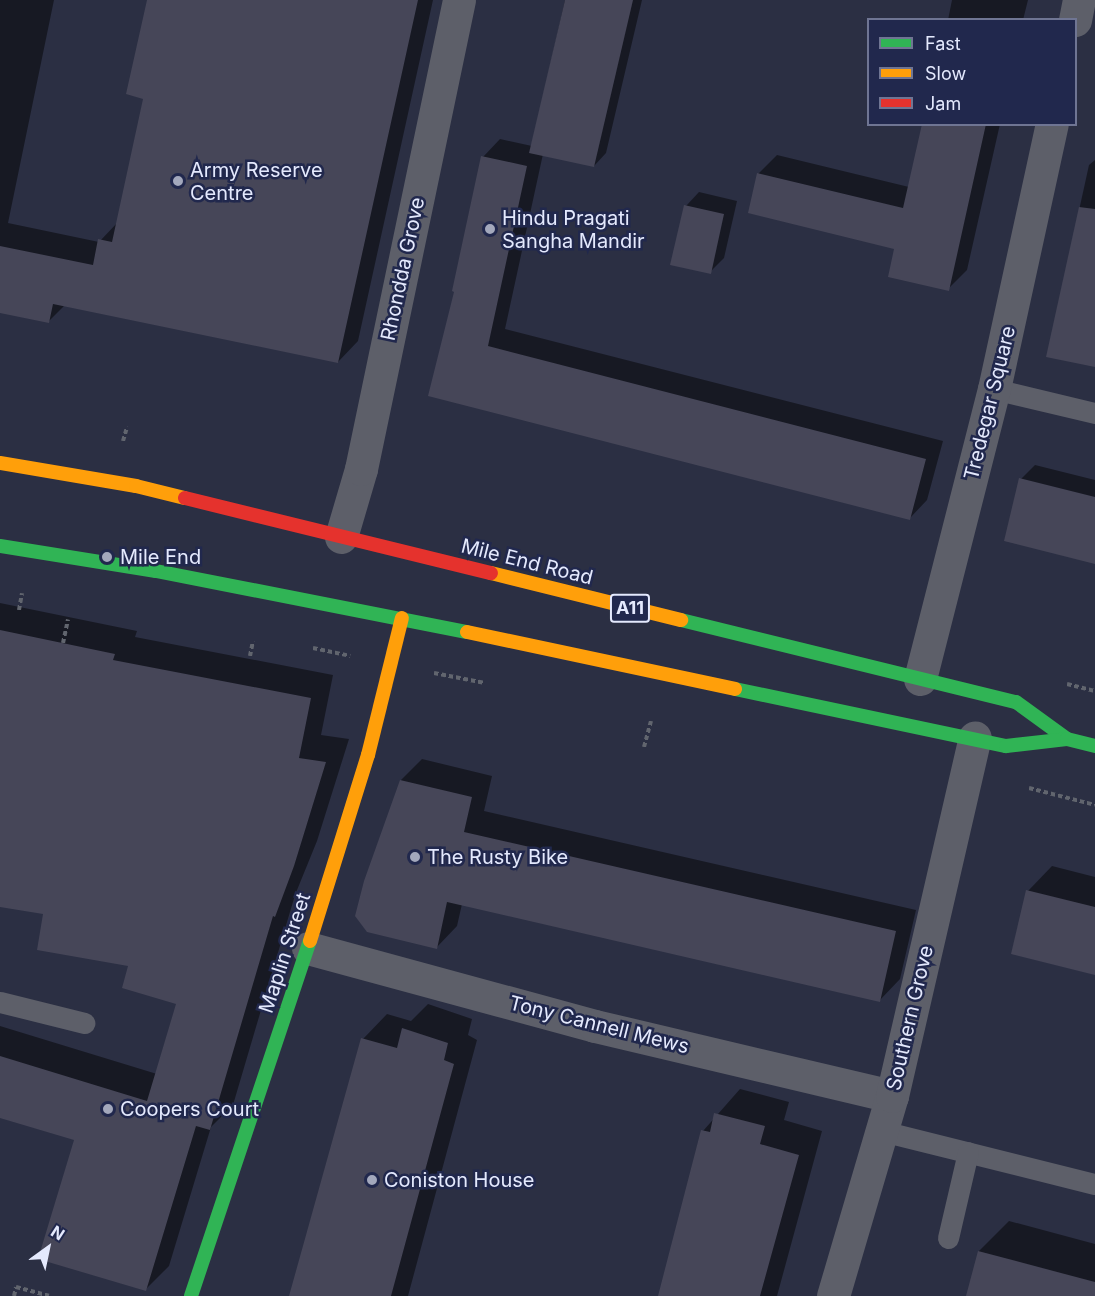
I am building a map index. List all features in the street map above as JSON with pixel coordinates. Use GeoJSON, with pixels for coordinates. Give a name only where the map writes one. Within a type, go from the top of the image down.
{"type":"FeatureCollection","features":[{"type":"Feature","properties":{"kind":"main road","name":"Mile End Road"},"geometry":{"type":"LineString","coordinates":[[0,463],[115,481],[1016,702],[1067,739]]}},
{"type":"Feature","properties":{"kind":"main road","name":"Mile End Road"},"geometry":{"type":"LineString","coordinates":[[0,546],[156,571],[402,618],[975,737],[1006,746],[1067,739],[1095,746]]}},
{"type":"Feature","properties":{"kind":"main road","name":"Maplin Street"},"geometry":{"type":"LineString","coordinates":[[191,1296],[308,948],[368,755],[402,618]]}},
{"type":"Feature","properties":{"kind":"street","name":"Rhondda Grove"},"geometry":{"type":"LineString","coordinates":[[341,537],[361,469],[459,0]]}},
{"type":"Feature","properties":{"kind":"street"},"geometry":{"type":"LineString","coordinates":[[1075,18],[1079,0]]}},
{"type":"Feature","properties":{"kind":"street","name":"Tredegar Square"},"geometry":{"type":"LineString","coordinates":[[920,679],[994,389],[1052,126]]}},
{"type":"Feature","properties":{"kind":"street","name":"Southern Grove"},"geometry":{"type":"LineString","coordinates":[[833,1296],[892,1096],[975,737]]}},
{"type":"Feature","properties":{"kind":"street","name":"Tony Cannell Mews"},"geometry":{"type":"LineString","coordinates":[[308,948],[595,1026],[892,1096]]}},
{"type":"Feature","properties":{"kind":"lane"},"geometry":{"type":"LineString","coordinates":[[994,389],[1095,413]]}},
{"type":"Feature","properties":{"kind":"lane"},"geometry":{"type":"LineString","coordinates":[[0,1002],[84,1023]]}},
{"type":"Feature","properties":{"kind":"lane"},"geometry":{"type":"LineString","coordinates":[[882,1131],[1095,1184]]}},
{"type":"Feature","properties":{"kind":"lane"},"geometry":{"type":"LineString","coordinates":[[948,1238],[968,1152]]}},
{"type":"Feature","properties":{"kind":"path"},"geometry":{"type":"LineString","coordinates":[[19,609],[22,593]]}},
{"type":"Feature","properties":{"kind":"path"},"geometry":{"type":"LineString","coordinates":[[63,643],[68,620]]}},
{"type":"Feature","properties":{"kind":"path"},"geometry":{"type":"LineString","coordinates":[[250,656],[253,641]]}},
{"type":"Feature","properties":{"kind":"path"},"geometry":{"type":"LineString","coordinates":[[644,747],[651,721]]}},
{"type":"Feature","properties":{"kind":"path"},"geometry":{"type":"LineString","coordinates":[[14,1296],[16,1287],[49,1296]]}},
{"type":"Feature","properties":{"kind":"building"},"geometry":{"type":"Polygon","coordinates":[[[147,0],[418,0],[338,363],[53,304],[49,323],[0,313],[0,246],[93,265],[98,239],[112,242],[143,99],[126,94],[147,0]]]}},
{"type":"Feature","properties":{"kind":"building"},"geometry":{"type":"Polygon","coordinates":[[[565,0],[633,0],[594,167],[529,153],[565,0]]]}},
{"type":"Feature","properties":{"kind":"building"},"geometry":{"type":"Polygon","coordinates":[[[922,126],[986,126],[949,291],[888,277],[894,249],[748,213],[757,173],[903,208],[922,126]]]}},
{"type":"Feature","properties":{"kind":"building"},"geometry":{"type":"Polygon","coordinates":[[[481,156],[527,166],[488,346],[926,459],[910,520],[428,396],[454,292],[452,291],[481,156]]]}},
{"type":"Feature","properties":{"kind":"building"},"geometry":{"type":"Polygon","coordinates":[[[684,205],[724,214],[711,274],[670,265],[684,205]]]}},
{"type":"Feature","properties":{"kind":"building"},"geometry":{"type":"Polygon","coordinates":[[[1079,207],[1095,209],[1095,367],[1046,357],[1079,207]]]}},
{"type":"Feature","properties":{"kind":"building"},"geometry":{"type":"Polygon","coordinates":[[[1019,478],[1095,497],[1095,564],[1004,541],[1019,478]]]}},
{"type":"Feature","properties":{"kind":"building"},"geometry":{"type":"Polygon","coordinates":[[[0,630],[115,654],[113,660],[311,698],[299,758],[326,762],[294,866],[275,917],[273,916],[210,1130],[196,1126],[146,1291],[38,1259],[74,1140],[0,1118],[0,1056],[147,1101],[176,1004],[122,988],[128,966],[37,950],[43,914],[0,907],[0,630]]]}},
{"type":"Feature","properties":{"kind":"building"},"geometry":{"type":"Polygon","coordinates":[[[400,780],[472,797],[464,832],[896,931],[880,1002],[447,902],[437,949],[367,932],[355,916],[364,881],[400,780]]]}},
{"type":"Feature","properties":{"kind":"building"},"geometry":{"type":"Polygon","coordinates":[[[1026,890],[1095,907],[1095,975],[1011,954],[1026,890]]]}},
{"type":"Feature","properties":{"kind":"building","name":"Coniston House"},"geometry":{"type":"Polygon","coordinates":[[[402,1028],[448,1043],[444,1060],[454,1064],[391,1296],[289,1296],[361,1038],[397,1048],[402,1028]]]}},
{"type":"Feature","properties":{"kind":"building"},"geometry":{"type":"Polygon","coordinates":[[[714,1113],[765,1126],[760,1144],[799,1155],[760,1296],[658,1296],[701,1130],[710,1132],[714,1113]]]}},
{"type":"Feature","properties":{"kind":"building"},"geometry":{"type":"Polygon","coordinates":[[[978,1251],[1095,1282],[1095,1296],[966,1296],[978,1251]]]}},
{"type":"Feature","properties":{"kind":"traffic: fast"},"geometry":{"type":"LineString","coordinates":[[0,546],[156,571],[467,632]]}},
{"type":"Feature","properties":{"kind":"traffic: fast"},"geometry":{"type":"LineString","coordinates":[[681,620],[1016,702],[1067,739]]}},
{"type":"Feature","properties":{"kind":"traffic: fast"},"geometry":{"type":"LineString","coordinates":[[735,689],[1006,746],[1067,739],[1095,746]]}},
{"type":"Feature","properties":{"kind":"traffic: fast"},"geometry":{"type":"LineString","coordinates":[[191,1296],[310,941]]}},
{"type":"Feature","properties":{"kind":"traffic: slow"},"geometry":{"type":"LineString","coordinates":[[0,463],[136,486],[185,498]]}},
{"type":"Feature","properties":{"kind":"traffic: slow"},"geometry":{"type":"LineString","coordinates":[[491,573],[681,620]]}},
{"type":"Feature","properties":{"kind":"traffic: slow"},"geometry":{"type":"LineString","coordinates":[[310,941],[368,755],[402,618]]}},
{"type":"Feature","properties":{"kind":"traffic: slow"},"geometry":{"type":"LineString","coordinates":[[467,632],[735,689]]}},
{"type":"Feature","properties":{"kind":"traffic: jam"},"geometry":{"type":"LineString","coordinates":[[185,498],[491,573]]}},
{"type":"Feature","properties":{"kind":"place","name":"Army Reserve Centre"},"geometry":{"type":"Point","coordinates":[178,181]}},
{"type":"Feature","properties":{"kind":"place","name":"Hindu Pragati Sangha Mandir"},"geometry":{"type":"Point","coordinates":[490,229]}},
{"type":"Feature","properties":{"kind":"place","name":"Mile End"},"geometry":{"type":"Point","coordinates":[107,557]}},
{"type":"Feature","properties":{"kind":"place","name":"The Rusty Bike"},"geometry":{"type":"Point","coordinates":[415,857]}},
{"type":"Feature","properties":{"kind":"place","name":"Coopers Court"},"geometry":{"type":"Point","coordinates":[108,1109]}},
{"type":"Feature","properties":{"kind":"place","name":"Coniston House"},"geometry":{"type":"Point","coordinates":[372,1180]}}]}
